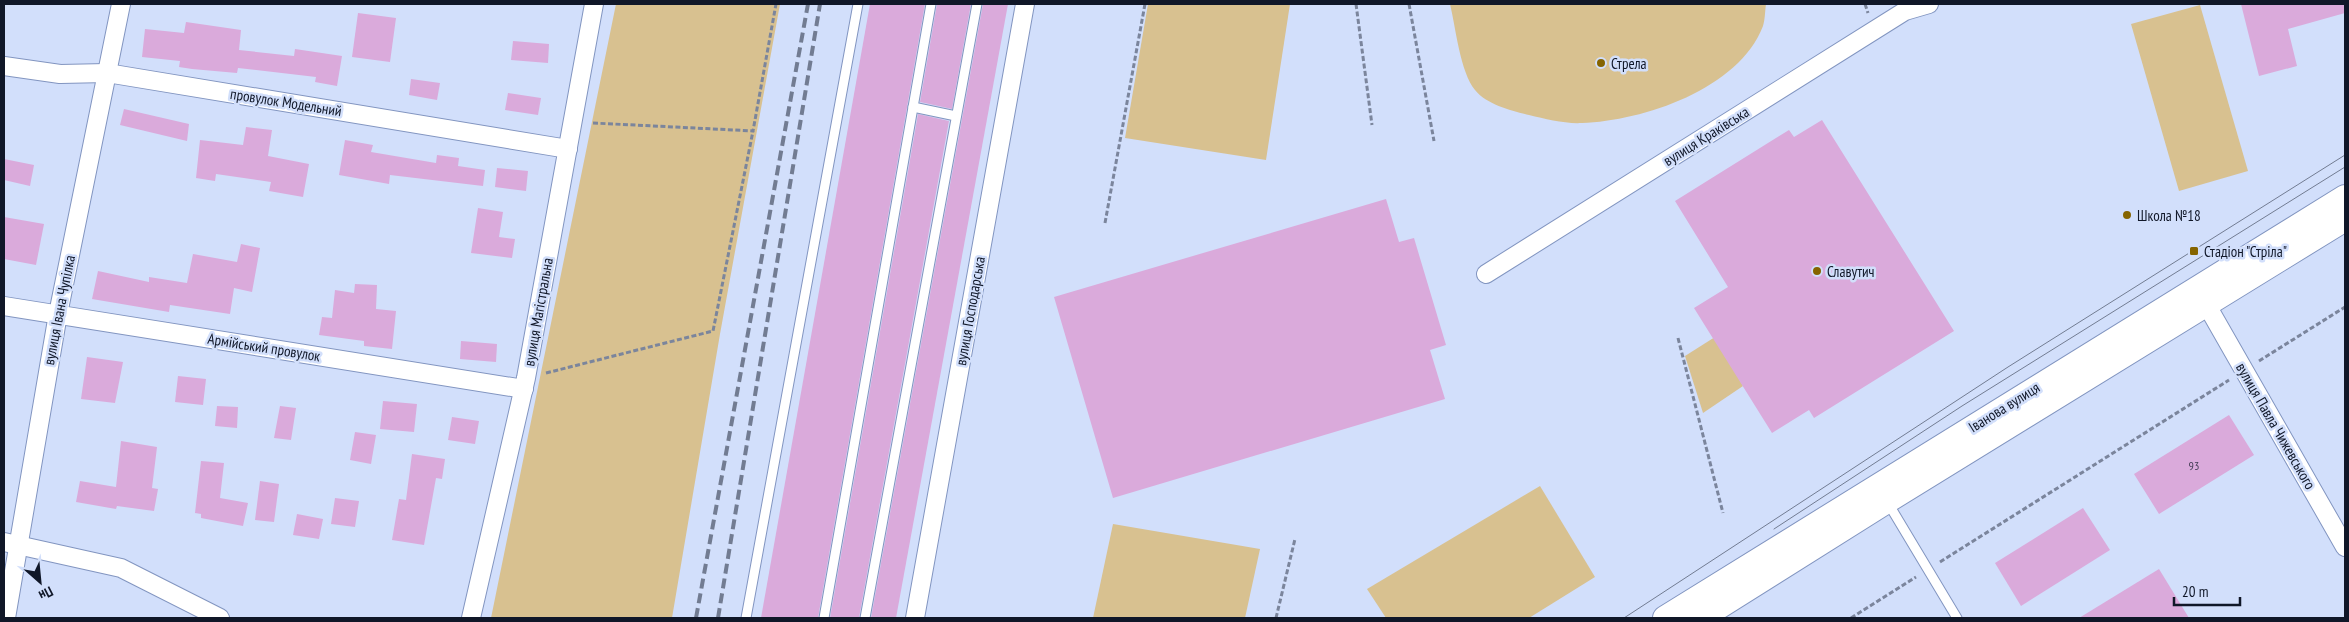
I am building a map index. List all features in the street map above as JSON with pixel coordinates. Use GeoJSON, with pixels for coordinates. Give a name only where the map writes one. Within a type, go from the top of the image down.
{"type":"FeatureCollection","features":[{"type":"Feature","properties":{"kind":"main road","name":"Іванова вулиця"},"geometry":{"type":"LineString","coordinates":[[1664,618],[1882,493],[2202,296],[2345,197]]}},
{"type":"Feature","properties":{"kind":"main road","name":"Іванова вулиця"},"geometry":{"type":"LineString","coordinates":[[2202,296],[2345,219]]}},
{"type":"Feature","properties":{"kind":"main road","name":"Іванова вулиця"},"geometry":{"type":"LineString","coordinates":[[1701,618],[1882,493]]}},
{"type":"Feature","properties":{"kind":"street","name":"вулиця Івана Чупілка"},"geometry":{"type":"LineString","coordinates":[[6,618],[11,544],[121,4]]}},
{"type":"Feature","properties":{"kind":"street","name":"вулиця Магістральна"},"geometry":{"type":"LineString","coordinates":[[471,618],[525,383],[594,4]]}},
{"type":"Feature","properties":{"kind":"street","name":"вулиця Господарська"},"geometry":{"type":"LineString","coordinates":[[916,618],[1025,4]]}},
{"type":"Feature","properties":{"kind":"street","name":"вулиця Краківська"},"geometry":{"type":"LineString","coordinates":[[1486,274],[1904,7],[1928,4]]}},
{"type":"Feature","properties":{"kind":"street","name":"провулок Модельний"},"geometry":{"type":"LineString","coordinates":[[4,66],[60,74],[107,73],[568,149]]}},
{"type":"Feature","properties":{"kind":"street","name":"вулиця Павла Чижевського"},"geometry":{"type":"LineString","coordinates":[[2202,296],[2345,547]]}},
{"type":"Feature","properties":{"kind":"street","name":"Армійський провулок"},"geometry":{"type":"LineString","coordinates":[[4,306],[525,383]]}},
{"type":"Feature","properties":{"kind":"street"},"geometry":{"type":"LineString","coordinates":[[11,544],[121,568],[220,618]]}},
{"type":"Feature","properties":{"kind":"lane"},"geometry":{"type":"LineString","coordinates":[[746,618],[858,4]]}},
{"type":"Feature","properties":{"kind":"lane"},"geometry":{"type":"LineString","coordinates":[[824,618],[931,4]]}},
{"type":"Feature","properties":{"kind":"lane"},"geometry":{"type":"LineString","coordinates":[[866,618],[977,4]]}},
{"type":"Feature","properties":{"kind":"lane"},"geometry":{"type":"LineString","coordinates":[[913,107],[956,116]]}},
{"type":"Feature","properties":{"kind":"lane"},"geometry":{"type":"LineString","coordinates":[[1882,493],[1957,618]]}},
{"type":"Feature","properties":{"kind":"path"},"geometry":{"type":"LineString","coordinates":[[525,383],[713,331],[776,4]]}},
{"type":"Feature","properties":{"kind":"path"},"geometry":{"type":"LineString","coordinates":[[1105,223],[1145,4]]}},
{"type":"Feature","properties":{"kind":"path"},"geometry":{"type":"LineString","coordinates":[[1356,4],[1372,125]]}},
{"type":"Feature","properties":{"kind":"path"},"geometry":{"type":"LineString","coordinates":[[1409,4],[1434,141]]}},
{"type":"Feature","properties":{"kind":"path"},"geometry":{"type":"LineString","coordinates":[[573,121],[753,131]]}},
{"type":"Feature","properties":{"kind":"path"},"geometry":{"type":"LineString","coordinates":[[1850,618],[2345,307]]}},
{"type":"Feature","properties":{"kind":"path"},"geometry":{"type":"LineString","coordinates":[[1678,338],[1723,513]]}},
{"type":"Feature","properties":{"kind":"path"},"geometry":{"type":"LineString","coordinates":[[1276,618],[1295,539]]}},
{"type":"Feature","properties":{"kind":"shaded area"},"geometry":{"type":"Polygon","coordinates":[[[616,4],[780,4],[720,334],[672,618],[491,618],[616,4]]]}},
{"type":"Feature","properties":{"kind":"shaded area"},"geometry":{"type":"Polygon","coordinates":[[[1148,4],[1290,4],[1266,160],[1125,138],[1148,4]]]}},
{"type":"Feature","properties":{"kind":"shaded area","name":"Стрела"},"geometry":{"type":"Polygon","coordinates":[[[1450,4],[1766,4],[1763,26],[1751,48],[1733,67],[1711,84],[1660,108],[1633,116],[1606,121],[1576,123],[1556,121],[1516,112],[1500,107],[1480,95],[1470,82],[1462,61],[1450,4]]]}},
{"type":"Feature","properties":{"kind":"shaded area"},"geometry":{"type":"Polygon","coordinates":[[[2200,5],[2248,171],[2179,191],[2131,24],[2200,5]]]}},
{"type":"Feature","properties":{"kind":"shaded area"},"geometry":{"type":"Polygon","coordinates":[[[1715,337],[1743,386],[1703,413],[1685,356],[1715,337]]]}},
{"type":"Feature","properties":{"kind":"shaded area"},"geometry":{"type":"Polygon","coordinates":[[[1540,486],[1595,577],[1529,618],[1386,618],[1367,589],[1540,486]]]}},
{"type":"Feature","properties":{"kind":"shaded area"},"geometry":{"type":"Polygon","coordinates":[[[1113,524],[1260,549],[1245,618],[1093,618],[1113,524]]]}},
{"type":"Feature","properties":{"kind":"building"},"geometry":{"type":"Polygon","coordinates":[[[870,4],[925,4],[818,618],[761,618],[870,4]]]}},
{"type":"Feature","properties":{"kind":"building"},"geometry":{"type":"Polygon","coordinates":[[[937,4],[971,4],[952,109],[920,102],[937,4]]]}},
{"type":"Feature","properties":{"kind":"building"},"geometry":{"type":"Polygon","coordinates":[[[983,4],[1008,4],[896,618],[871,618],[983,4]]]}},
{"type":"Feature","properties":{"kind":"building"},"geometry":{"type":"Polygon","coordinates":[[[2241,4],[2345,4],[2345,13],[2288,29],[2297,66],[2259,76],[2241,4]]]}},
{"type":"Feature","properties":{"kind":"building"},"geometry":{"type":"Polygon","coordinates":[[[358,13],[396,18],[390,62],[352,57],[358,13]]]}},
{"type":"Feature","properties":{"kind":"building"},"geometry":{"type":"Polygon","coordinates":[[[186,22],[241,30],[239,50],[294,56],[295,49],[342,56],[337,86],[315,82],[316,77],[238,68],[237,73],[192,69],[179,67],[180,61],[142,57],[145,29],[184,33],[186,22]]]}},
{"type":"Feature","properties":{"kind":"building"},"geometry":{"type":"Polygon","coordinates":[[[513,41],[549,44],[548,63],[511,60],[513,41]]]}},
{"type":"Feature","properties":{"kind":"building"},"geometry":{"type":"Polygon","coordinates":[[[411,79],[440,83],[437,100],[409,95],[411,79]]]}},
{"type":"Feature","properties":{"kind":"building"},"geometry":{"type":"Polygon","coordinates":[[[508,93],[541,98],[538,115],[505,110],[508,93]]]}},
{"type":"Feature","properties":{"kind":"building"},"geometry":{"type":"Polygon","coordinates":[[[124,109],[189,124],[187,141],[120,125],[124,109]]]}},
{"type":"Feature","properties":{"kind":"building"},"geometry":{"type":"Polygon","coordinates":[[[918,114],[949,121],[859,618],[830,618],[918,114]]]}},
{"type":"Feature","properties":{"kind":"building","name":"Славутич"},"geometry":{"type":"Polygon","coordinates":[[[1822,120],[1954,331],[1814,418],[1809,410],[1772,433],[1694,308],[1728,287],[1675,201],[1789,130],[1794,137],[1822,120]]]}},
{"type":"Feature","properties":{"kind":"building"},"geometry":{"type":"Polygon","coordinates":[[[246,127],[272,130],[268,156],[309,164],[303,197],[269,191],[271,182],[216,174],[215,181],[196,178],[200,140],[243,145],[246,127]]]}},
{"type":"Feature","properties":{"kind":"building"},"geometry":{"type":"Polygon","coordinates":[[[345,140],[373,145],[371,152],[436,163],[437,155],[459,158],[458,166],[485,170],[483,186],[390,175],[389,184],[339,175],[345,140]]]}},
{"type":"Feature","properties":{"kind":"building"},"geometry":{"type":"Polygon","coordinates":[[[4,159],[34,165],[30,186],[4,180],[4,159]]]}},
{"type":"Feature","properties":{"kind":"building"},"geometry":{"type":"Polygon","coordinates":[[[497,168],[528,171],[526,191],[495,187],[497,168]]]}},
{"type":"Feature","properties":{"kind":"building"},"geometry":{"type":"Polygon","coordinates":[[[1386,199],[1399,242],[1414,238],[1446,345],[1430,350],[1445,399],[1113,498],[1054,297],[1386,199]]]}},
{"type":"Feature","properties":{"kind":"building"},"geometry":{"type":"Polygon","coordinates":[[[478,208],[503,212],[499,237],[515,239],[512,258],[471,253],[478,208]]]}},
{"type":"Feature","properties":{"kind":"building"},"geometry":{"type":"Polygon","coordinates":[[[4,217],[44,224],[36,265],[4,259],[4,217]]]}},
{"type":"Feature","properties":{"kind":"building"},"geometry":{"type":"Polygon","coordinates":[[[241,244],[260,248],[252,292],[234,288],[230,314],[170,305],[169,312],[92,299],[98,271],[149,282],[149,277],[187,283],[193,254],[237,262],[241,244]]]}},
{"type":"Feature","properties":{"kind":"building"},"geometry":{"type":"Polygon","coordinates":[[[355,284],[377,285],[376,309],[396,311],[392,349],[364,346],[364,341],[319,335],[322,317],[332,318],[335,290],[354,293],[355,284]]]}},
{"type":"Feature","properties":{"kind":"building"},"geometry":{"type":"Polygon","coordinates":[[[461,341],[497,344],[496,362],[460,359],[461,341]]]}},
{"type":"Feature","properties":{"kind":"building"},"geometry":{"type":"Polygon","coordinates":[[[87,357],[123,362],[115,403],[81,399],[87,357]]]}},
{"type":"Feature","properties":{"kind":"building"},"geometry":{"type":"Polygon","coordinates":[[[178,376],[206,379],[203,405],[175,402],[178,376]]]}},
{"type":"Feature","properties":{"kind":"building"},"geometry":{"type":"Polygon","coordinates":[[[383,401],[417,404],[414,432],[380,429],[383,401]]]}},
{"type":"Feature","properties":{"kind":"building"},"geometry":{"type":"Polygon","coordinates":[[[217,406],[238,407],[237,428],[215,426],[217,406]]]}},
{"type":"Feature","properties":{"kind":"building"},"geometry":{"type":"Polygon","coordinates":[[[280,406],[296,408],[291,440],[274,438],[280,406]]]}},
{"type":"Feature","properties":{"kind":"building"},"geometry":{"type":"Polygon","coordinates":[[[2229,415],[2254,455],[2159,514],[2134,474],[2229,415]]]}},
{"type":"Feature","properties":{"kind":"building"},"geometry":{"type":"Polygon","coordinates":[[[452,417],[479,421],[475,444],[448,440],[452,417]]]}},
{"type":"Feature","properties":{"kind":"building"},"geometry":{"type":"Polygon","coordinates":[[[355,432],[376,435],[371,464],[350,460],[355,432]]]}},
{"type":"Feature","properties":{"kind":"building"},"geometry":{"type":"Polygon","coordinates":[[[121,441],[157,447],[152,488],[158,489],[154,511],[117,506],[116,509],[76,502],[80,481],[116,487],[121,441]]]}},
{"type":"Feature","properties":{"kind":"building"},"geometry":{"type":"Polygon","coordinates":[[[412,454],[445,459],[442,479],[436,478],[424,545],[392,540],[399,499],[406,500],[412,454]]]}},
{"type":"Feature","properties":{"kind":"building"},"geometry":{"type":"Polygon","coordinates":[[[201,461],[224,463],[220,498],[248,503],[243,526],[201,518],[201,514],[195,513],[201,461]]]}},
{"type":"Feature","properties":{"kind":"building"},"geometry":{"type":"Polygon","coordinates":[[[260,481],[279,484],[274,522],[255,520],[260,481]]]}},
{"type":"Feature","properties":{"kind":"building"},"geometry":{"type":"Polygon","coordinates":[[[335,498],[359,501],[355,527],[331,524],[335,498]]]}},
{"type":"Feature","properties":{"kind":"building"},"geometry":{"type":"Polygon","coordinates":[[[2083,508],[2110,550],[2021,606],[1995,563],[2083,508]]]}},
{"type":"Feature","properties":{"kind":"building"},"geometry":{"type":"Polygon","coordinates":[[[297,514],[323,519],[319,539],[293,535],[297,514]]]}},
{"type":"Feature","properties":{"kind":"building"},"geometry":{"type":"Polygon","coordinates":[[[2159,569],[2189,618],[2079,618],[2159,569]]]}},
{"type":"Feature","properties":{"kind":"tram line"},"geometry":{"type":"LineString","coordinates":[[1624,618],[2008,367],[2345,155]]}},
{"type":"Feature","properties":{"kind":"tram line"},"geometry":{"type":"LineString","coordinates":[[1774,529],[1962,406],[2345,167]]}},
{"type":"Feature","properties":{"kind":"railway"},"geometry":{"type":"LineString","coordinates":[[696,618],[808,4]]}},
{"type":"Feature","properties":{"kind":"railway"},"geometry":{"type":"LineString","coordinates":[[718,618],[820,4]]}},
{"type":"Feature","properties":{"kind":"place","name":"Стрела"},"geometry":{"type":"Point","coordinates":[1601,63]}},
{"type":"Feature","properties":{"kind":"place","name":"Школа №18"},"geometry":{"type":"Point","coordinates":[2127,215]}},
{"type":"Feature","properties":{"kind":"place","name":"Стадіон \"Стріла\""},"geometry":{"type":"Point","coordinates":[2194,251]}},
{"type":"Feature","properties":{"kind":"place","name":"Славутич"},"geometry":{"type":"Point","coordinates":[1817,271]}}]}
